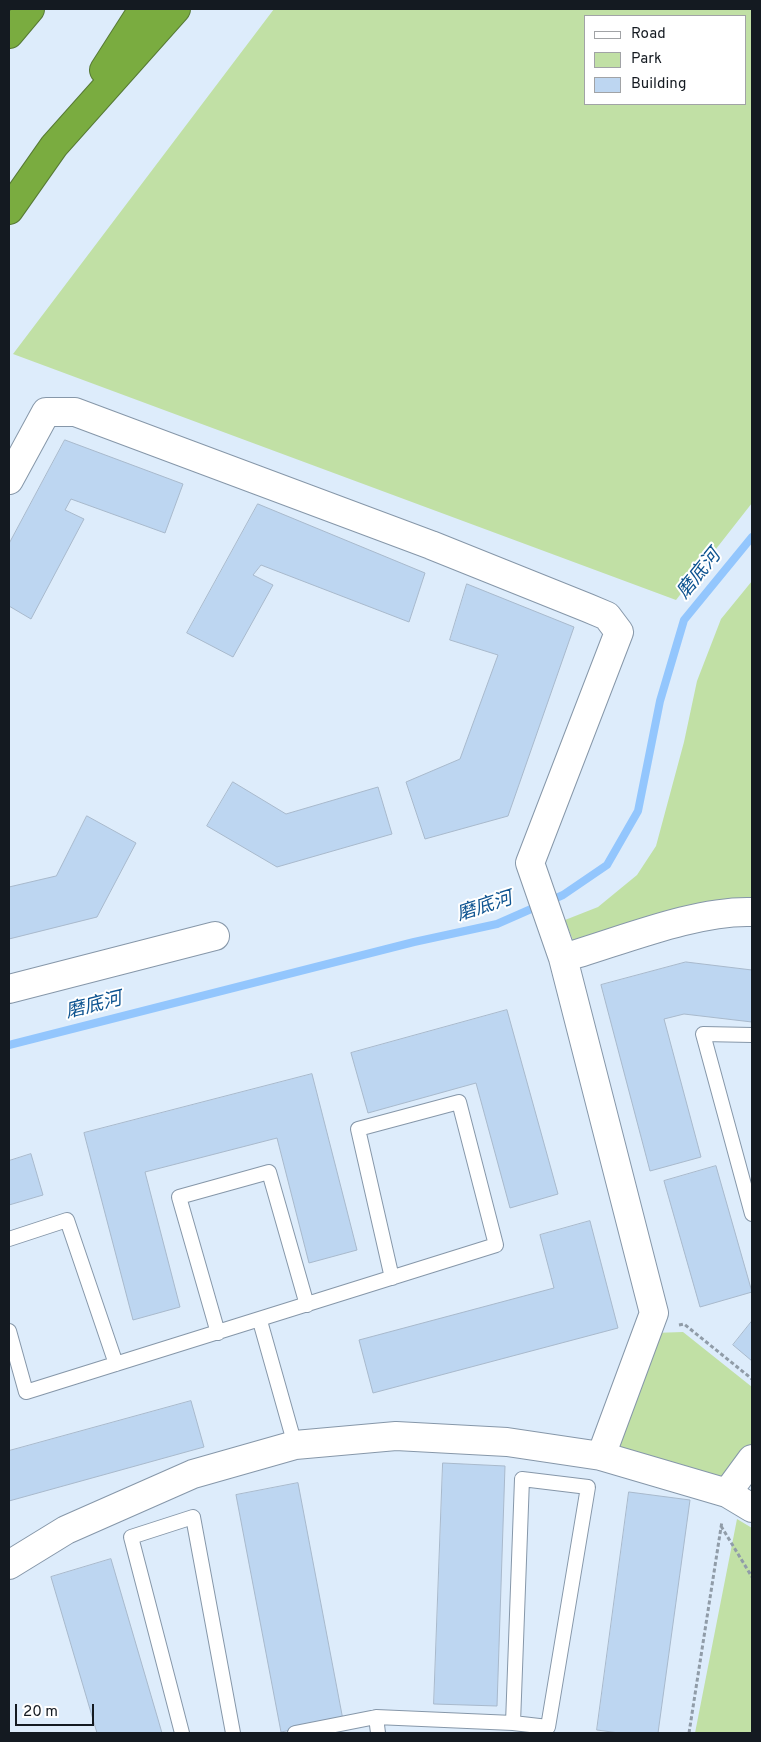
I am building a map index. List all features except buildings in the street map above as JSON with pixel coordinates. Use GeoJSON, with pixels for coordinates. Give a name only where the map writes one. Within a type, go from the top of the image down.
{"type":"FeatureCollection","features":[{"type":"Feature","properties":{"kind":"highway"},"geometry":{"type":"LineString","coordinates":[[9,34],[30,9]]}},
{"type":"Feature","properties":{"kind":"highway"},"geometry":{"type":"LineString","coordinates":[[9,210],[54,146],[143,9]]}},
{"type":"Feature","properties":{"kind":"highway"},"geometry":{"type":"LineString","coordinates":[[54,146],[176,9]]}},
{"type":"Feature","properties":{"kind":"street"},"geometry":{"type":"LineString","coordinates":[[9,480],[46,412],[75,412],[431,545],[607,616],[619,632],[530,863],[560,949],[654,1313],[600,1456]]}},
{"type":"Feature","properties":{"kind":"street"},"geometry":{"type":"LineString","coordinates":[[560,949],[694,918],[734,911],[752,912]]}},
{"type":"Feature","properties":{"kind":"street"},"geometry":{"type":"LineString","coordinates":[[9,988],[215,936]]}},
{"type":"Feature","properties":{"kind":"street"},"geometry":{"type":"LineString","coordinates":[[9,1565],[66,1530],[194,1474],[295,1445],[396,1436],[507,1442],[600,1456],[727,1493],[752,1508]]}},
{"type":"Feature","properties":{"kind":"street"},"geometry":{"type":"LineString","coordinates":[[727,1493],[752,1459]]}},
{"type":"Feature","properties":{"kind":"lane"},"geometry":{"type":"LineString","coordinates":[[752,1035],[703,1034],[752,1214]]}},
{"type":"Feature","properties":{"kind":"lane"},"geometry":{"type":"LineString","coordinates":[[9,1331],[26,1392],[260,1321],[496,1245],[459,1102],[358,1129],[392,1278]]}},
{"type":"Feature","properties":{"kind":"lane"},"geometry":{"type":"LineString","coordinates":[[218,1333],[179,1197],[269,1172],[307,1305]]}},
{"type":"Feature","properties":{"kind":"lane"},"geometry":{"type":"LineString","coordinates":[[9,1239],[67,1220],[116,1364]]}},
{"type":"Feature","properties":{"kind":"lane"},"geometry":{"type":"LineString","coordinates":[[260,1321],[295,1445]]}},
{"type":"Feature","properties":{"kind":"lane"},"geometry":{"type":"LineString","coordinates":[[295,1733],[376,1717],[513,1723],[548,1727],[588,1487],[522,1479],[513,1723]]}},
{"type":"Feature","properties":{"kind":"lane"},"geometry":{"type":"LineString","coordinates":[[182,1733],[131,1537],[193,1517],[233,1733]]}},
{"type":"Feature","properties":{"kind":"lane"},"geometry":{"type":"LineString","coordinates":[[376,1717],[378,1733]]}},
{"type":"Feature","properties":{"kind":"path"},"geometry":{"type":"LineString","coordinates":[[648,1328],[684,1324],[752,1379]]}},
{"type":"Feature","properties":{"kind":"path"},"geometry":{"type":"LineString","coordinates":[[697,1484],[752,1577]]}},
{"type":"Feature","properties":{"kind":"path"},"geometry":{"type":"LineString","coordinates":[[688,1733],[727,1493]]}},
{"type":"Feature","properties":{"kind":"green space"},"geometry":{"type":"Polygon","coordinates":[[[274,9],[752,9],[752,503],[676,600],[13,354],[274,9]]]}},
{"type":"Feature","properties":{"kind":"green space"},"geometry":{"type":"Polygon","coordinates":[[[752,581],[752,912],[578,953],[565,920],[598,907],[637,875],[656,846],[684,742],[697,681],[721,619],[752,581]]]}},
{"type":"Feature","properties":{"kind":"green space"},"geometry":{"type":"Polygon","coordinates":[[[683,1332],[752,1387],[752,1447],[723,1484],[608,1451],[653,1333],[683,1332]]]}},
{"type":"Feature","properties":{"kind":"green space"},"geometry":{"type":"Polygon","coordinates":[[[737,1519],[752,1528],[752,1733],[695,1733],[737,1519]]]}},
{"type":"Feature","properties":{"kind":"waterway","name":"磨底河"},"geometry":{"type":"LineString","coordinates":[[9,1045],[414,942],[497,924],[563,895],[607,865],[638,811],[660,701],[684,620],[752,537]]}}]}
